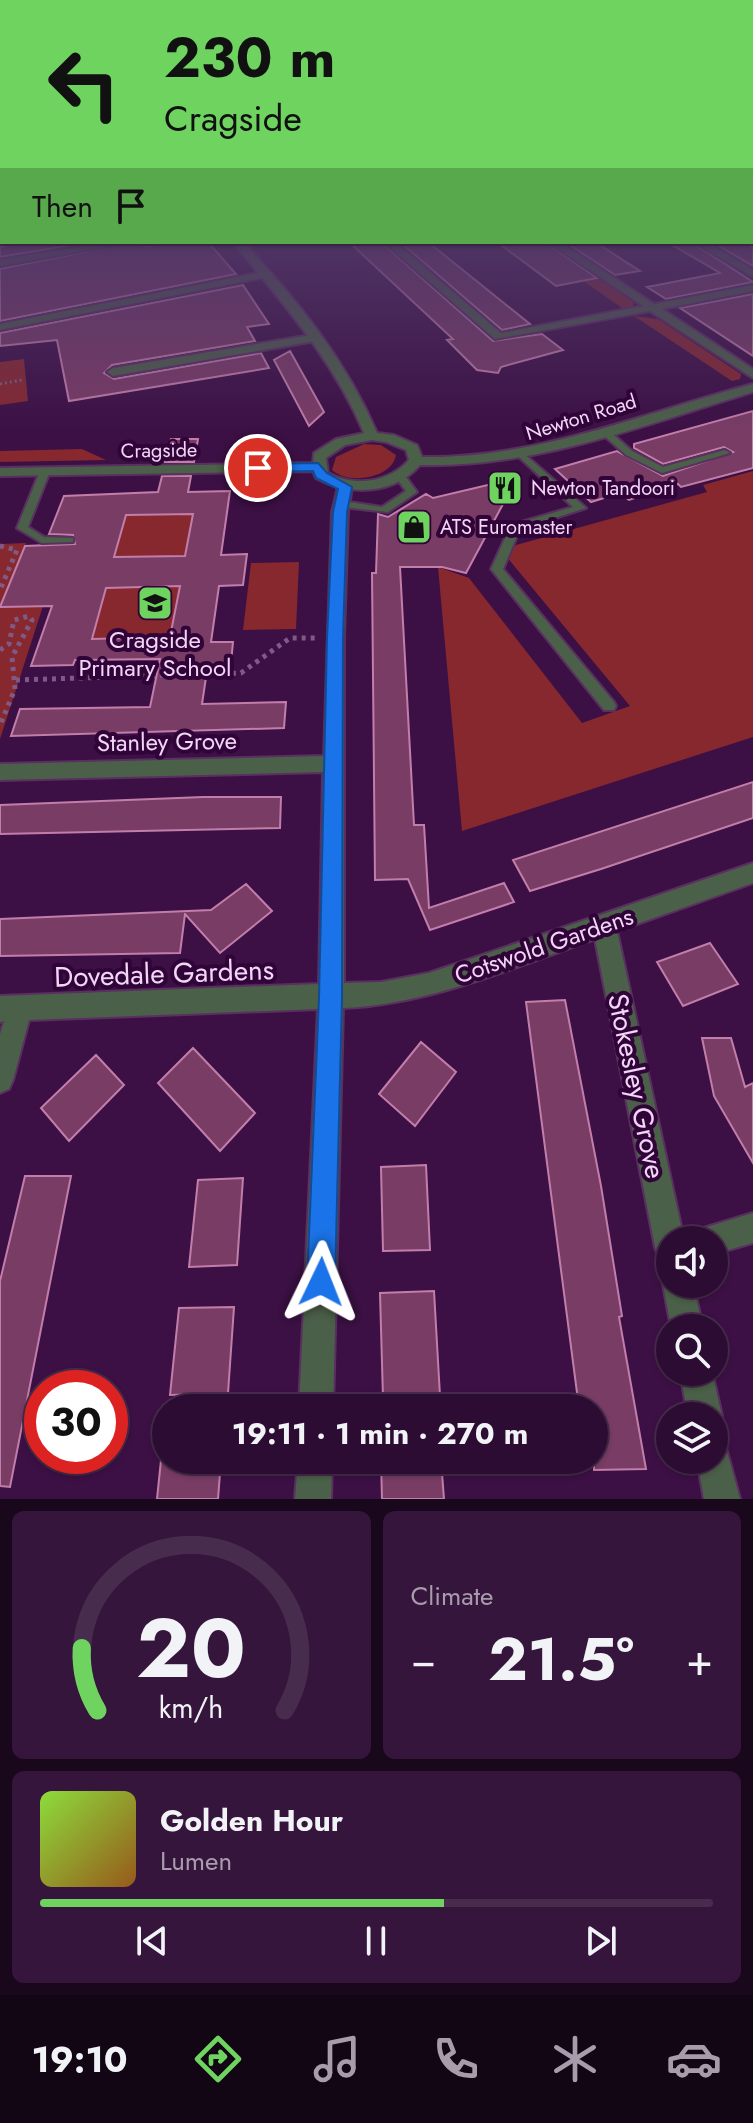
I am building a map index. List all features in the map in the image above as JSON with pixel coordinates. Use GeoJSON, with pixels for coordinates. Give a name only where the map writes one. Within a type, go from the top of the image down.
{"type":"FeatureCollection","features":[{"type":"Feature","properties":{"kind":"street"},"geometry":{"type":"LineString","coordinates":[[0,327],[172,293]]}},
{"type":"Feature","properties":{"kind":"street"},"geometry":{"type":"LineString","coordinates":[[282,293],[355,394],[372,436]]}},
{"type":"Feature","properties":{"kind":"street"},"geometry":{"type":"LineString","coordinates":[[448,293],[499,337],[727,293]]}},
{"type":"Feature","properties":{"kind":"street"},"geometry":{"type":"LineString","coordinates":[[627,293],[753,374]]}},
{"type":"Feature","properties":{"kind":"street"},"geometry":{"type":"LineString","coordinates":[[113,372],[317,338]]}},
{"type":"Feature","properties":{"kind":"street","name":"Newton Road"},"geometry":{"type":"LineString","coordinates":[[416,461],[450,464],[522,455],[752,389]]}},
{"type":"Feature","properties":{"kind":"street"},"geometry":{"type":"LineString","coordinates":[[372,436],[404,443],[412,448],[416,461],[399,475],[343,495],[321,475],[318,467],[319,456],[326,449],[372,436]]}},
{"type":"Feature","properties":{"kind":"street","name":"Cragside"},"geometry":{"type":"LineString","coordinates":[[0,472],[318,467]]}},
{"type":"Feature","properties":{"kind":"street"},"geometry":{"type":"LineString","coordinates":[[317,1394],[331,998],[335,638],[343,495]]}},
{"type":"Feature","properties":{"kind":"street","name":"Stanley Grove"},"geometry":{"type":"LineString","coordinates":[[0,772],[335,764]]}},
{"type":"Feature","properties":{"kind":"street","name":"Cotswold Gardens"},"geometry":{"type":"LineString","coordinates":[[331,998],[381,994],[429,985],[753,873]]}},
{"type":"Feature","properties":{"kind":"street","name":"Stokesley Grove"},"geometry":{"type":"LineString","coordinates":[[604,926],[666,1226]]}},
{"type":"Feature","properties":{"kind":"street","name":"Dovedale Gardens"},"geometry":{"type":"LineString","coordinates":[[10,1009],[331,998]]}},
{"type":"Feature","properties":{"kind":"street"},"geometry":{"type":"LineString","coordinates":[[0,1080],[10,1009]]}},
{"type":"Feature","properties":{"kind":"street"},"geometry":{"type":"LineString","coordinates":[[728,1235],[753,1228]]}},
{"type":"Feature","properties":{"kind":"street"},"geometry":{"type":"LineString","coordinates":[[313,1499],[314,1474]]}},
{"type":"Feature","properties":{"kind":"street"},"geometry":{"type":"LineString","coordinates":[[717,1474],[722,1499]]}},
{"type":"Feature","properties":{"kind":"lane"},"geometry":{"type":"LineString","coordinates":[[604,431],[629,453],[662,470],[725,453]]}},
{"type":"Feature","properties":{"kind":"lane"},"geometry":{"type":"LineString","coordinates":[[522,455],[581,508],[515,527],[497,569],[609,706]]}},
{"type":"Feature","properties":{"kind":"lane"},"geometry":{"type":"LineString","coordinates":[[45,471],[22,528],[42,540],[69,540]]}},
{"type":"Feature","properties":{"kind":"lane"},"geometry":{"type":"LineString","coordinates":[[343,495],[384,510],[412,492],[399,475]]}},
{"type":"Feature","properties":{"kind":"path"},"geometry":{"type":"LineString","coordinates":[[0,384],[22,380]]}},
{"type":"Feature","properties":{"kind":"path"},"geometry":{"type":"LineString","coordinates":[[0,546],[17,550],[0,590]]}},
{"type":"Feature","properties":{"kind":"path"},"geometry":{"type":"LineString","coordinates":[[0,650],[9,644],[14,620],[29,616],[32,620],[28,631],[12,657],[16,680],[0,725]]}},
{"type":"Feature","properties":{"kind":"path"},"geometry":{"type":"LineString","coordinates":[[16,680],[241,673],[290,638],[335,638]]}},
{"type":"Feature","properties":{"kind":"shaded area"},"geometry":{"type":"Polygon","coordinates":[[[600,293],[620,293],[634,303],[632,308],[625,310],[600,293]]]}},
{"type":"Feature","properties":{"kind":"shaded area"},"geometry":{"type":"Polygon","coordinates":[[[634,316],[658,319],[741,374],[740,379],[732,381],[634,316]]]}},
{"type":"Feature","properties":{"kind":"shaded area"},"geometry":{"type":"Polygon","coordinates":[[[24,359],[28,401],[0,405],[0,362],[24,359]]]}},
{"type":"Feature","properties":{"kind":"shaded area"},"geometry":{"type":"Polygon","coordinates":[[[364,444],[381,445],[396,455],[387,470],[358,478],[339,475],[332,470],[336,457],[364,444]]]}},
{"type":"Feature","properties":{"kind":"shaded area"},"geometry":{"type":"Polygon","coordinates":[[[82,449],[106,460],[0,462],[0,451],[82,449]]]}},
{"type":"Feature","properties":{"kind":"shaded area"},"geometry":{"type":"Polygon","coordinates":[[[753,471],[753,737],[462,831],[438,567],[469,578],[582,723],[630,706],[506,556],[509,547],[707,492],[703,485],[753,471]]]}},
{"type":"Feature","properties":{"kind":"shaded area"},"geometry":{"type":"Polygon","coordinates":[[[193,514],[185,556],[114,557],[126,515],[193,514]]]}},
{"type":"Feature","properties":{"kind":"shaded area"},"geometry":{"type":"Polygon","coordinates":[[[26,543],[1,607],[43,606],[0,739],[0,544],[26,543]]]}},
{"type":"Feature","properties":{"kind":"shaded area"},"geometry":{"type":"Polygon","coordinates":[[[299,562],[296,629],[243,630],[251,563],[299,562]]]}},
{"type":"Feature","properties":{"kind":"shaded area"},"geometry":{"type":"Polygon","coordinates":[[[180,586],[170,637],[92,639],[106,588],[180,586]]]}},
{"type":"Feature","properties":{"kind":"building"},"geometry":{"type":"Polygon","coordinates":[[[0,293],[141,293],[0,321],[0,293]]]}},
{"type":"Feature","properties":{"kind":"building"},"geometry":{"type":"Polygon","coordinates":[[[203,293],[248,293],[269,324],[247,327],[255,341],[112,365],[104,373],[114,379],[261,353],[269,368],[69,401],[57,340],[0,346],[0,333],[203,293]]]}},
{"type":"Feature","properties":{"kind":"building"},"geometry":{"type":"Polygon","coordinates":[[[404,293],[439,293],[493,341],[542,334],[563,350],[501,367],[498,373],[477,370],[447,340],[453,339],[404,293]]]}},
{"type":"Feature","properties":{"kind":"building"},"geometry":{"type":"Polygon","coordinates":[[[459,293],[491,293],[530,324],[502,330],[459,293]]]}},
{"type":"Feature","properties":{"kind":"building"},"geometry":{"type":"Polygon","coordinates":[[[656,293],[697,293],[666,299],[656,293]]]}},
{"type":"Feature","properties":{"kind":"building"},"geometry":{"type":"Polygon","coordinates":[[[753,294],[753,356],[680,308],[753,294]]]}},
{"type":"Feature","properties":{"kind":"building"},"geometry":{"type":"Polygon","coordinates":[[[290,351],[324,412],[309,426],[274,360],[290,351]]]}},
{"type":"Feature","properties":{"kind":"building"},"geometry":{"type":"Polygon","coordinates":[[[753,411],[753,468],[681,487],[678,484],[629,500],[620,493],[591,502],[555,469],[617,451],[663,476],[733,452],[724,447],[663,464],[634,448],[634,444],[753,411]]]}},
{"type":"Feature","properties":{"kind":"building"},"geometry":{"type":"Polygon","coordinates":[[[171,439],[198,439],[194,462],[165,462],[171,439]]]}},
{"type":"Feature","properties":{"kind":"building"},"geometry":{"type":"Polygon","coordinates":[[[162,476],[191,476],[188,492],[230,491],[221,555],[247,554],[243,585],[219,586],[211,642],[233,642],[231,663],[208,664],[202,704],[286,702],[284,728],[11,736],[20,709],[150,707],[160,659],[75,660],[73,665],[31,666],[52,606],[0,607],[25,546],[75,544],[73,535],[49,534],[64,496],[158,492],[162,476]],[[193,514],[126,515],[114,557],[185,556],[193,514]],[[180,586],[106,588],[92,639],[170,637],[180,586]]]}},
{"type":"Feature","properties":{"kind":"building"},"geometry":{"type":"Polygon","coordinates":[[[517,478],[466,573],[442,567],[400,567],[414,825],[424,825],[429,908],[504,883],[514,902],[430,930],[408,879],[375,880],[372,573],[376,573],[378,514],[388,517],[426,494],[433,498],[517,478]]]}},
{"type":"Feature","properties":{"kind":"building"},"geometry":{"type":"Polygon","coordinates":[[[753,782],[753,818],[601,869],[530,891],[513,860],[753,782]]]}},
{"type":"Feature","properties":{"kind":"building"},"geometry":{"type":"Polygon","coordinates":[[[281,797],[280,828],[0,834],[0,805],[281,797]]]}},
{"type":"Feature","properties":{"kind":"building"},"geometry":{"type":"Polygon","coordinates":[[[246,884],[272,911],[220,953],[185,914],[180,953],[0,956],[0,919],[211,910],[246,884]]]}},
{"type":"Feature","properties":{"kind":"building"},"geometry":{"type":"Polygon","coordinates":[[[710,943],[738,984],[683,1006],[657,962],[710,943]]]}},
{"type":"Feature","properties":{"kind":"building"},"geometry":{"type":"Polygon","coordinates":[[[565,1000],[601,1186],[622,1316],[619,1317],[646,1469],[608,1470],[608,1394],[577,1394],[526,1002],[565,1000]]]}},
{"type":"Feature","properties":{"kind":"building"},"geometry":{"type":"Polygon","coordinates":[[[702,1038],[731,1038],[745,1087],[753,1083],[753,1163],[714,1096],[702,1038]]]}},
{"type":"Feature","properties":{"kind":"building"},"geometry":{"type":"Polygon","coordinates":[[[421,1042],[456,1072],[415,1126],[379,1094],[421,1042]]]}},
{"type":"Feature","properties":{"kind":"building"},"geometry":{"type":"Polygon","coordinates":[[[193,1048],[255,1113],[220,1151],[158,1083],[193,1048]]]}},
{"type":"Feature","properties":{"kind":"building"},"geometry":{"type":"Polygon","coordinates":[[[96,1055],[124,1085],[69,1141],[41,1108],[96,1055]]]}},
{"type":"Feature","properties":{"kind":"building"},"geometry":{"type":"Polygon","coordinates":[[[426,1165],[430,1250],[383,1251],[381,1167],[426,1165]]]}},
{"type":"Feature","properties":{"kind":"building"},"geometry":{"type":"Polygon","coordinates":[[[25,1176],[71,1176],[33,1370],[24,1370],[24,1416],[10,1487],[0,1486],[0,1281],[25,1176]]]}},
{"type":"Feature","properties":{"kind":"building"},"geometry":{"type":"Polygon","coordinates":[[[243,1178],[237,1265],[189,1267],[198,1180],[243,1178]]]}},
{"type":"Feature","properties":{"kind":"building"},"geometry":{"type":"Polygon","coordinates":[[[434,1291],[440,1394],[383,1394],[380,1293],[434,1291]]]}},
{"type":"Feature","properties":{"kind":"building"},"geometry":{"type":"Polygon","coordinates":[[[234,1307],[228,1393],[170,1394],[179,1308],[234,1307]]]}},
{"type":"Feature","properties":{"kind":"building"},"geometry":{"type":"Polygon","coordinates":[[[160,1474],[220,1474],[218,1499],[157,1499],[160,1474]]]}},
{"type":"Feature","properties":{"kind":"building"},"geometry":{"type":"Polygon","coordinates":[[[381,1474],[442,1474],[444,1499],[382,1499],[381,1474]]]}},
{"type":"Feature","properties":{"kind":"place","name":"Newton Tandoori"},"geometry":{"type":"Point","coordinates":[505,488]}},
{"type":"Feature","properties":{"kind":"place","name":"ATS Euromaster"},"geometry":{"type":"Point","coordinates":[414,527]}},
{"type":"Feature","properties":{"kind":"place","name":"Cragside Primary School"},"geometry":{"type":"Point","coordinates":[155,603]}},
{"type":"Feature","properties":{"kind":"route"},"geometry":{"type":"LineString","coordinates":[[258,468],[318,467],[321,475],[330,482],[345,487],[340,512],[335,638],[331,998],[321,1282]]}}]}
